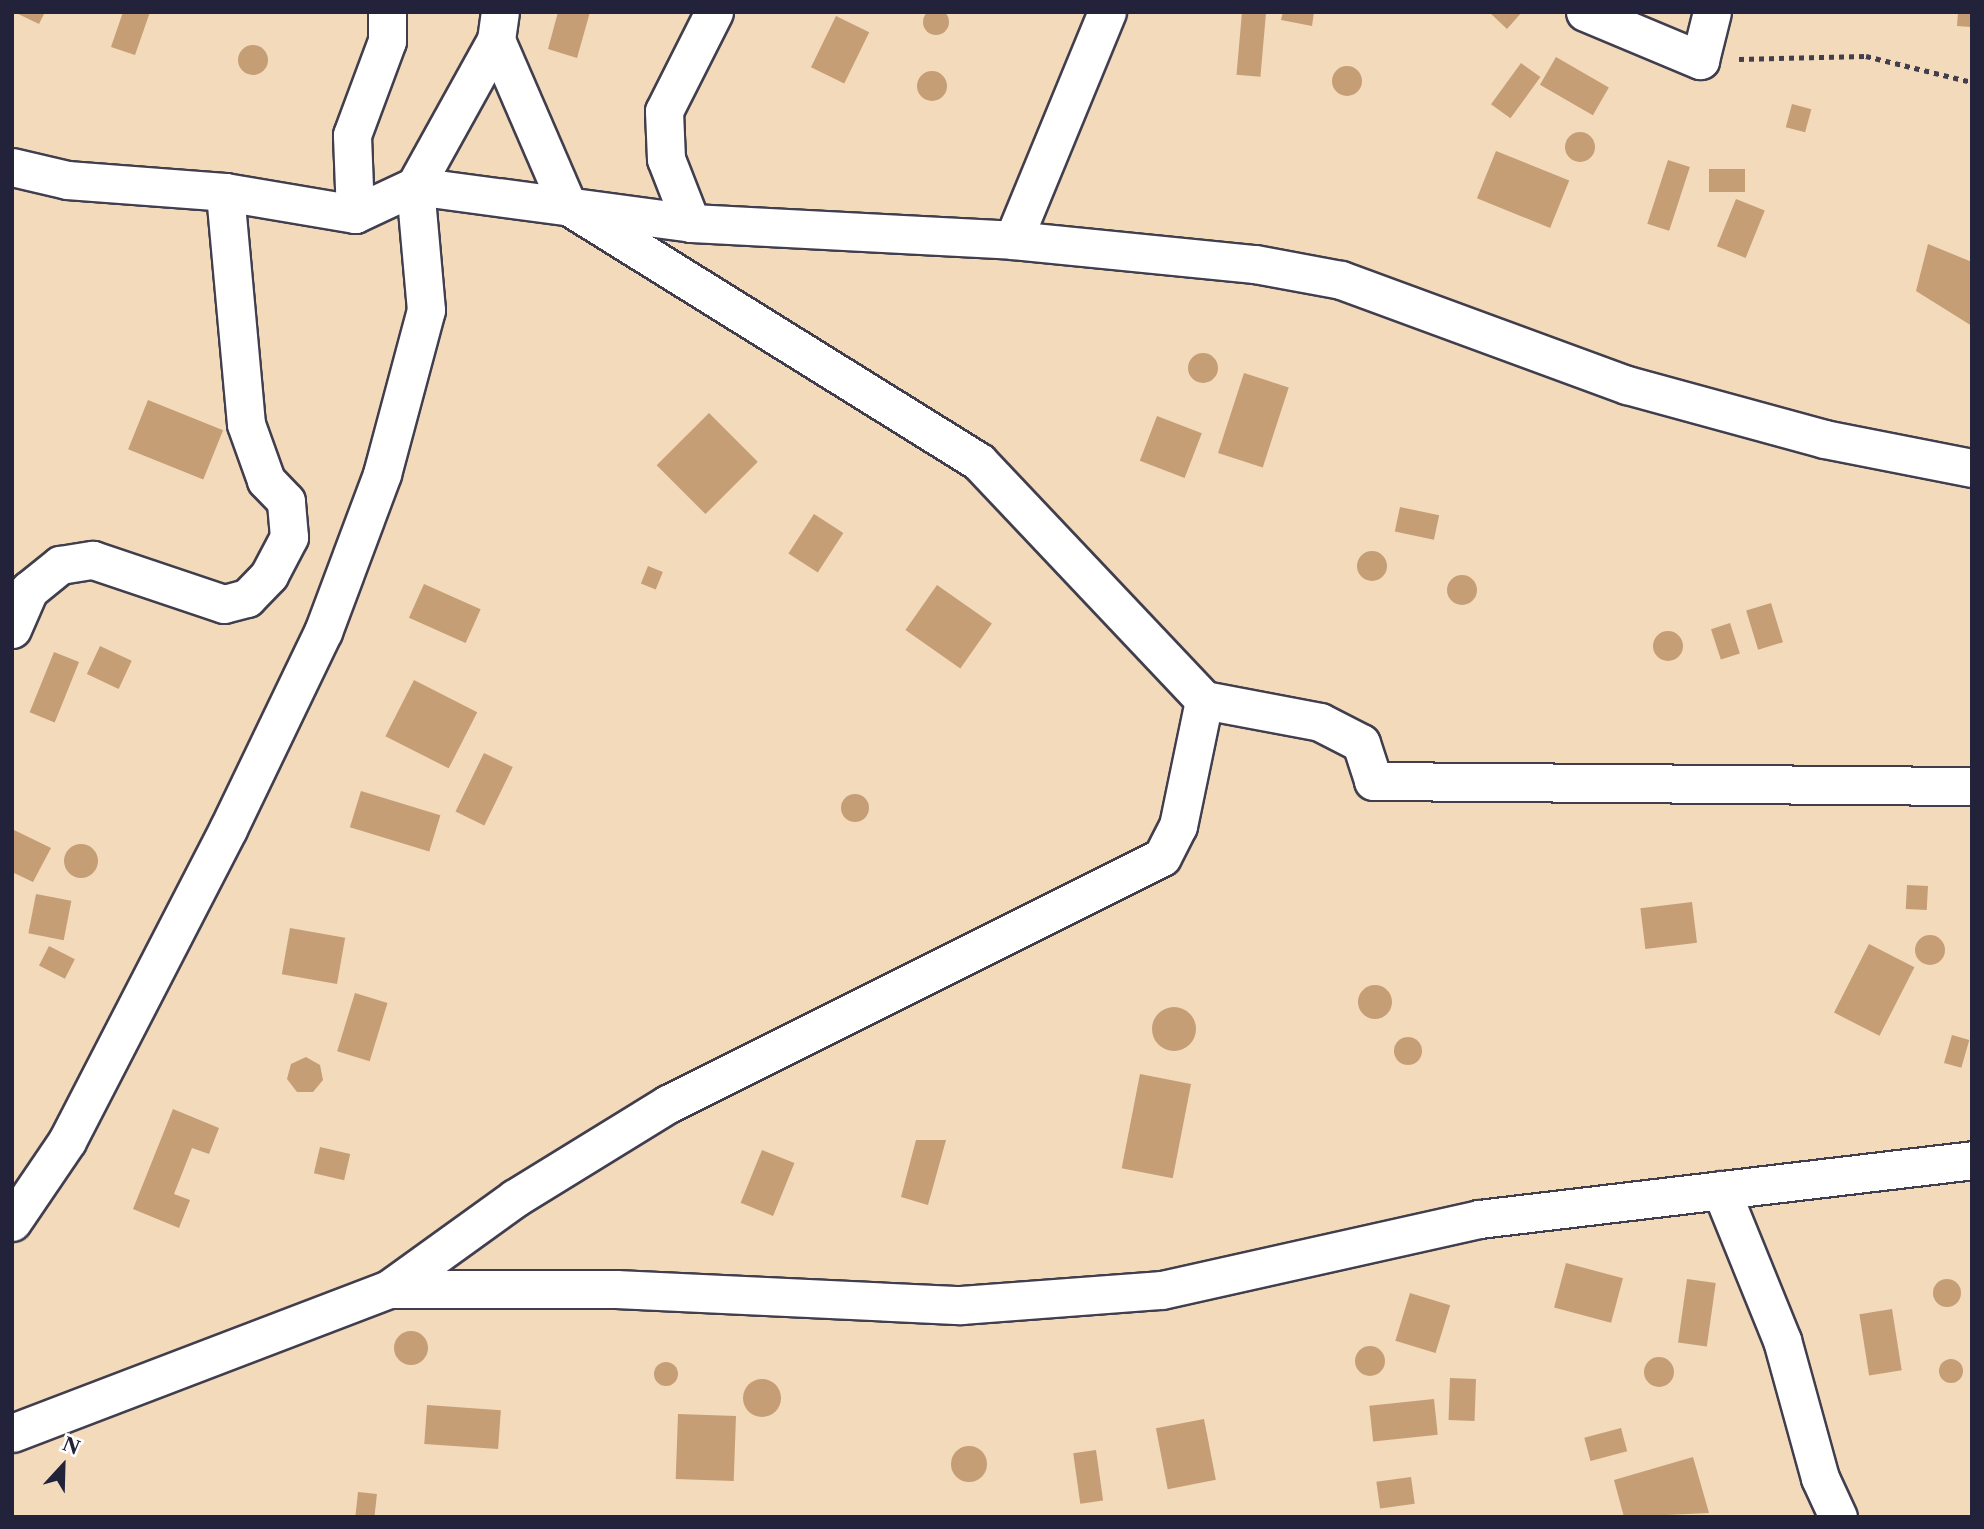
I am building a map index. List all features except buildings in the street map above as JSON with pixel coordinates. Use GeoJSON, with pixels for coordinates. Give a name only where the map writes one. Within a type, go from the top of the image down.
{"type":"FeatureCollection","features":[{"type":"Feature","properties":{"kind":"street"},"geometry":{"type":"LineString","coordinates":[[355,214],[352,135],[387,41],[387,12]]}},
{"type":"Feature","properties":{"kind":"street"},"geometry":{"type":"LineString","coordinates":[[691,223],[666,159],[664,111],[714,12]]}},
{"type":"Feature","properties":{"kind":"street"},"geometry":{"type":"LineString","coordinates":[[1013,240],[1107,12]]}},
{"type":"Feature","properties":{"kind":"street"},"geometry":{"type":"LineString","coordinates":[[1585,12],[1700,60],[1712,12]]}},
{"type":"Feature","properties":{"kind":"street"},"geometry":{"type":"LineString","coordinates":[[12,1222],[67,1141],[228,829],[323,632],[382,474],[426,310],[415,186],[498,26]]}},
{"type":"Feature","properties":{"kind":"street"},"geometry":{"type":"LineString","coordinates":[[498,26],[568,206],[979,462],[1204,700],[1320,722],[1361,743],[1373,781],[1972,786]]}},
{"type":"Feature","properties":{"kind":"street"},"geometry":{"type":"LineString","coordinates":[[12,167],[67,180],[225,192],[355,214],[415,186],[691,223],[1013,240],[1255,264],[1341,280],[1627,385],[1824,439],[1972,468]]}},
{"type":"Feature","properties":{"kind":"street"},"geometry":{"type":"LineString","coordinates":[[12,629],[29,590],[60,565],[93,560],[224,604],[247,598],[269,575],[289,537],[286,501],[266,480],[246,424],[225,192]]}},
{"type":"Feature","properties":{"kind":"street"},"geometry":{"type":"LineString","coordinates":[[12,1433],[390,1289],[515,1198],[668,1104],[1162,858],[1178,827],[1204,700]]}},
{"type":"Feature","properties":{"kind":"street"},"geometry":{"type":"LineString","coordinates":[[390,1289],[616,1289],[974,1304],[1162,1290],[1479,1219],[1721,1190],[1968,1165]]}},
{"type":"Feature","properties":{"kind":"street"},"geometry":{"type":"LineString","coordinates":[[1721,1190],[1782,1340],[1820,1478],[1838,1517]]}},
{"type":"Feature","properties":{"kind":"path"},"geometry":{"type":"LineString","coordinates":[[1700,60],[1866,56],[1972,82]]}}]}
